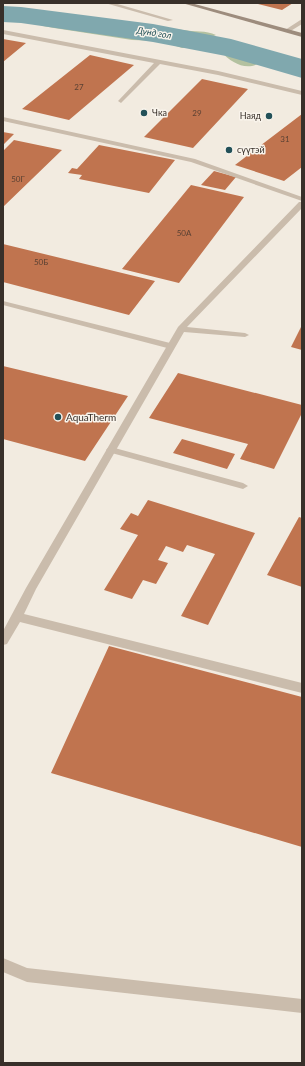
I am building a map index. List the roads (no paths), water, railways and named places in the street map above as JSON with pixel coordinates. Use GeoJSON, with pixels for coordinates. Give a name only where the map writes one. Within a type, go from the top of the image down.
{"type":"FeatureCollection","features":[{"type":"Feature","properties":{"kind":"main road"},"geometry":{"type":"LineString","coordinates":[[185,3],[302,35]]}},
{"type":"Feature","properties":{"kind":"street"},"geometry":{"type":"LineString","coordinates":[[108,3],[170,20]]}},
{"type":"Feature","properties":{"kind":"street"},"geometry":{"type":"LineString","coordinates":[[287,31],[302,21]]}},
{"type":"Feature","properties":{"kind":"street"},"geometry":{"type":"LineString","coordinates":[[3,32],[218,73],[302,93]]}},
{"type":"Feature","properties":{"kind":"street"},"geometry":{"type":"LineString","coordinates":[[121,101],[158,62]]}},
{"type":"Feature","properties":{"kind":"street"},"geometry":{"type":"LineString","coordinates":[[3,119],[67,134],[194,160],[302,199]]}},
{"type":"Feature","properties":{"kind":"street"},"geometry":{"type":"LineString","coordinates":[[3,641],[31,588],[181,329],[302,204]]}},
{"type":"Feature","properties":{"kind":"street"},"geometry":{"type":"LineString","coordinates":[[3,303],[171,346]]}},
{"type":"Feature","properties":{"kind":"street"},"geometry":{"type":"LineString","coordinates":[[181,329],[244,335]]}},
{"type":"Feature","properties":{"kind":"street"},"geometry":{"type":"LineString","coordinates":[[111,450],[243,486]]}},
{"type":"Feature","properties":{"kind":"street"},"geometry":{"type":"LineString","coordinates":[[17,617],[302,688]]}},
{"type":"Feature","properties":{"kind":"street"},"geometry":{"type":"LineString","coordinates":[[3,965],[27,975],[302,1006]]}},
{"type":"Feature","properties":{"kind":"waterway","name":"Дунд гол"},"geometry":{"type":"LineString","coordinates":[[3,14],[21,15],[153,33],[231,48],[302,69]]}},
{"type":"Feature","properties":{"kind":"place","name":"Чка"},"geometry":{"type":"Point","coordinates":[144,113]}},
{"type":"Feature","properties":{"kind":"place","name":"Наяд"},"geometry":{"type":"Point","coordinates":[269,116]}},
{"type":"Feature","properties":{"kind":"place","name":"сүүтэй"},"geometry":{"type":"Point","coordinates":[229,150]}},
{"type":"Feature","properties":{"kind":"place","name":"AquaTherm"},"geometry":{"type":"Point","coordinates":[58,417]}}]}
